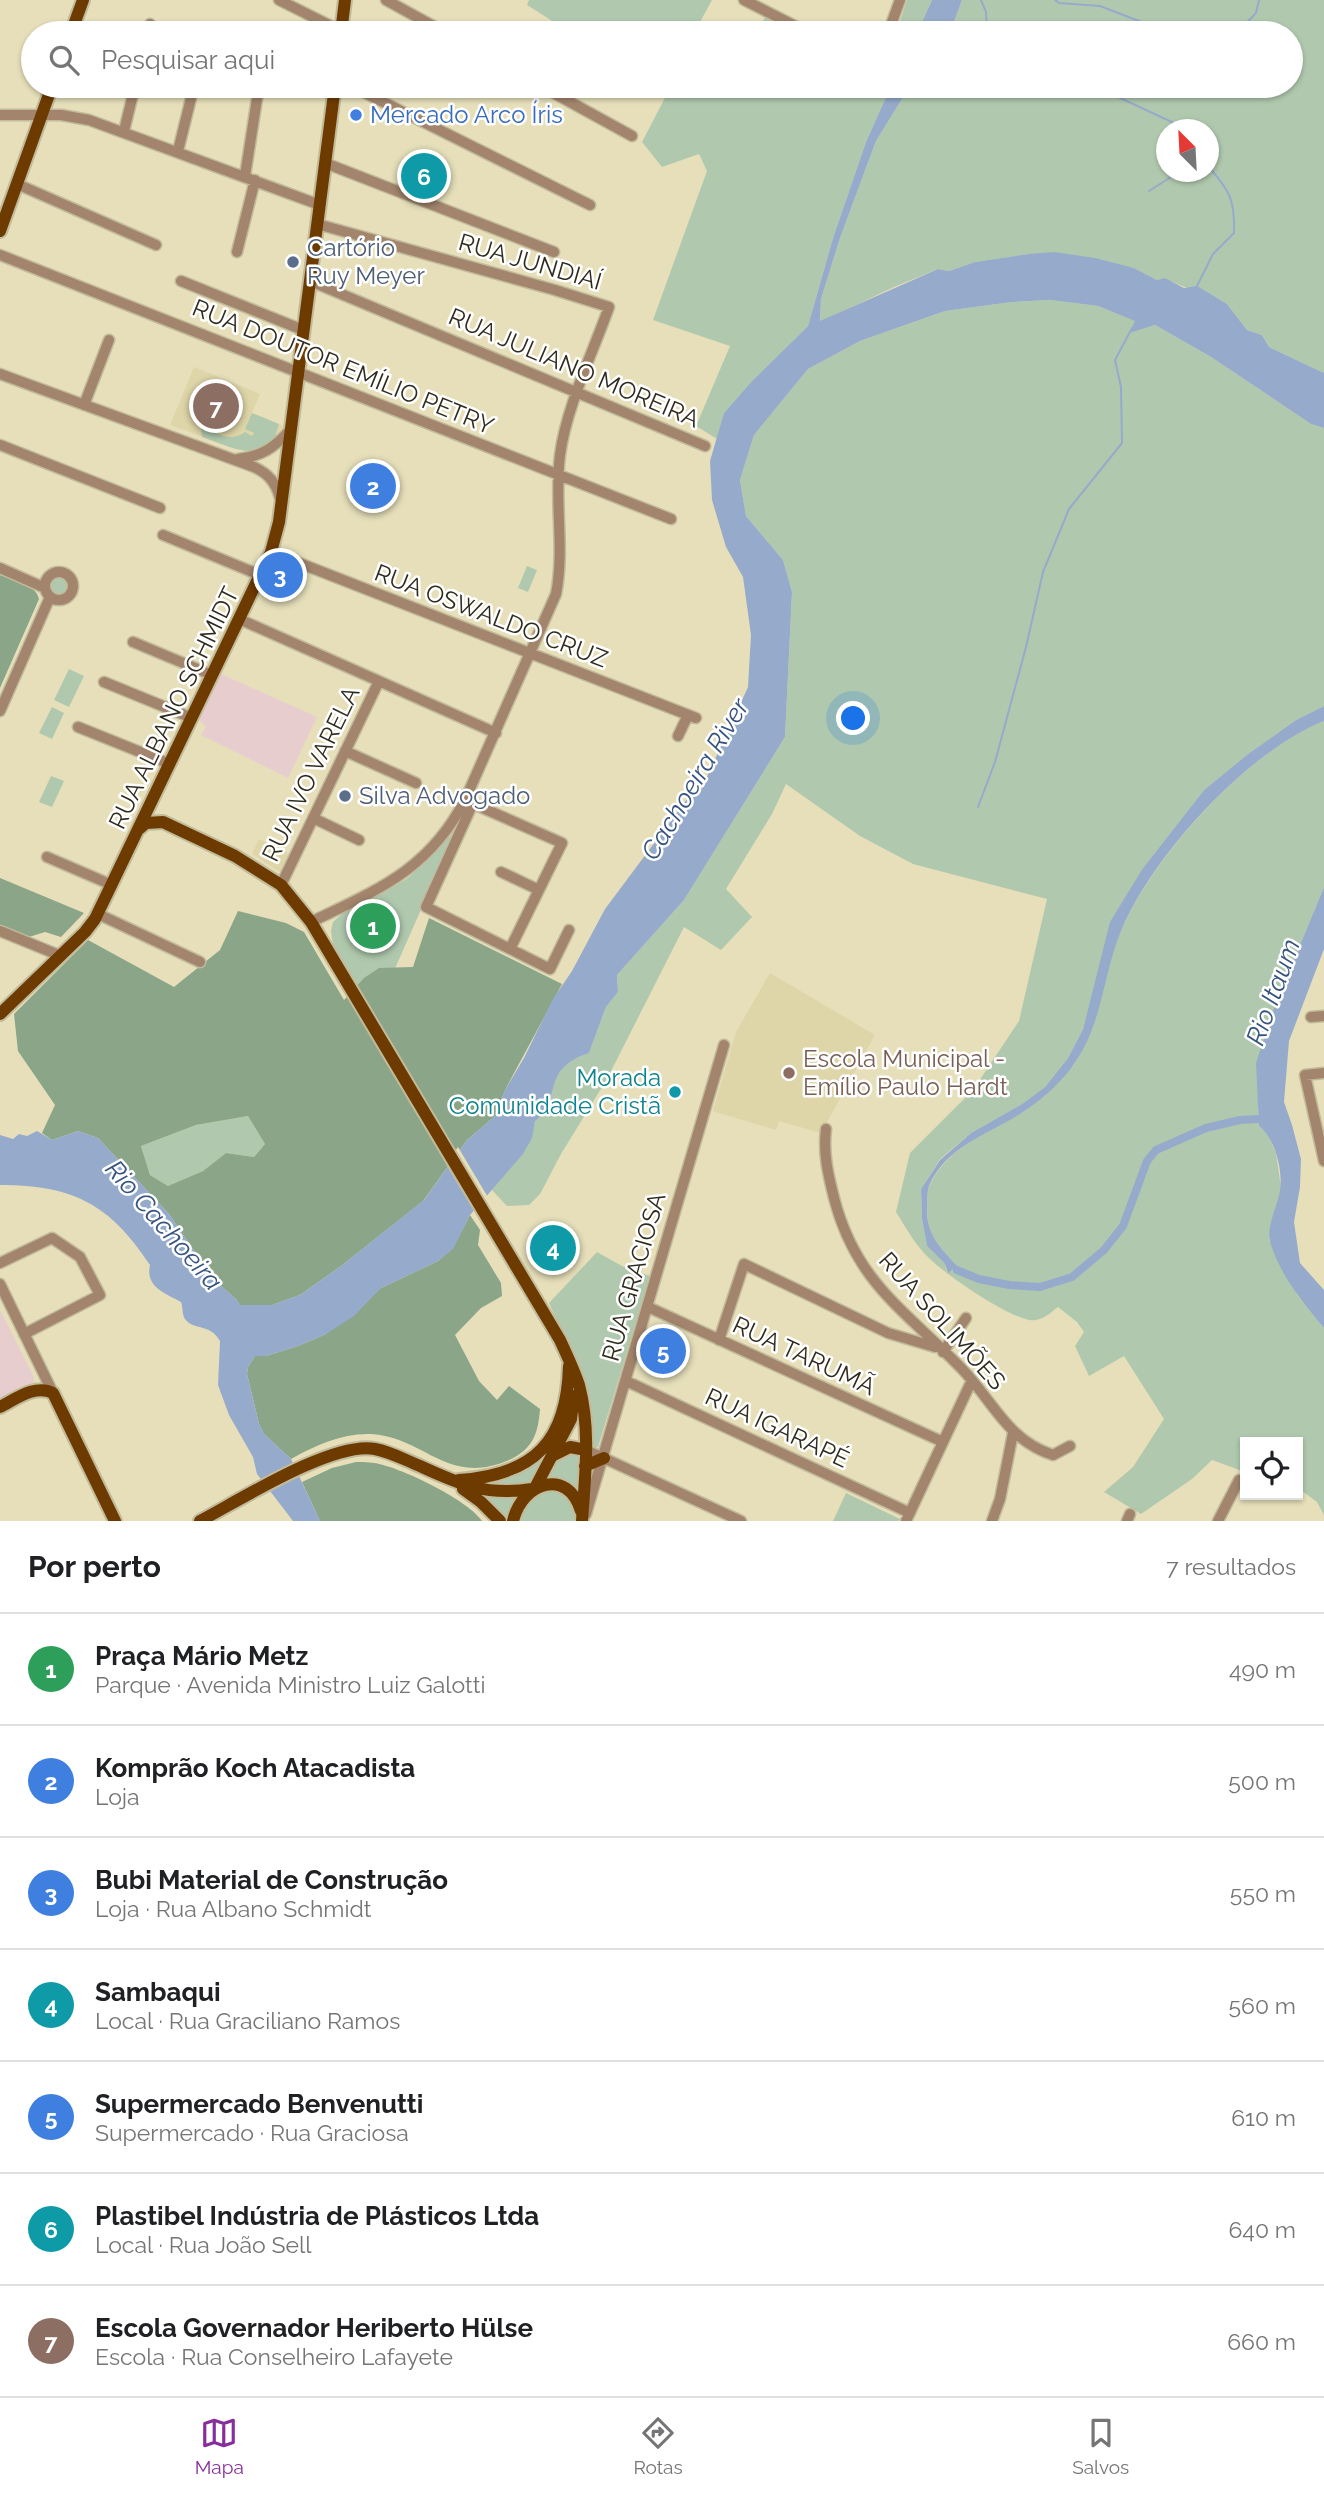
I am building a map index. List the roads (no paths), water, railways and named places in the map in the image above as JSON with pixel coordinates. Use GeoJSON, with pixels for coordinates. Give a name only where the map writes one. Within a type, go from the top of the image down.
{"type":"FeatureCollection","features":[{"type":"Feature","properties":{"kind":"main road"},"geometry":{"type":"LineString","coordinates":[[75,21],[83,0]]}},
{"type":"Feature","properties":{"kind":"main road"},"geometry":{"type":"LineString","coordinates":[[342,21],[345,0]]}},
{"type":"Feature","properties":{"kind":"main road"},"geometry":{"type":"LineString","coordinates":[[0,230],[48,98]]}},
{"type":"Feature","properties":{"kind":"main road","name":"RUA ALBANO SCHMIDT"},"geometry":{"type":"LineString","coordinates":[[0,1014],[85,932],[98,914],[271,552],[277,533],[333,98]]}},
{"type":"Feature","properties":{"kind":"main road"},"geometry":{"type":"LineString","coordinates":[[153,798],[155,809],[163,822]]}},
{"type":"Feature","properties":{"kind":"main road"},"geometry":{"type":"LineString","coordinates":[[139,829],[146,823],[163,822],[235,856],[281,885],[311,922],[553,1325],[581,1396],[586,1450],[583,1521]]}},
{"type":"Feature","properties":{"kind":"main road"},"geometry":{"type":"LineString","coordinates":[[513,1521],[522,1498],[534,1488],[571,1419],[574,1406],[573,1383],[568,1359]]}},
{"type":"Feature","properties":{"kind":"main road"},"geometry":{"type":"LineString","coordinates":[[451,1480],[507,1472],[526,1463],[543,1448],[563,1415],[567,1400],[568,1359]]}},
{"type":"Feature","properties":{"kind":"main road"},"geometry":{"type":"LineString","coordinates":[[0,1408],[35,1390],[53,1393],[115,1521]]}},
{"type":"Feature","properties":{"kind":"main road"},"geometry":{"type":"LineString","coordinates":[[554,1455],[570,1447],[586,1450]]}},
{"type":"Feature","properties":{"kind":"main road"},"geometry":{"type":"LineString","coordinates":[[200,1521],[335,1452],[360,1448],[391,1454],[451,1480],[490,1492],[550,1485],[566,1489],[578,1500],[583,1521]]}},
{"type":"Feature","properties":{"kind":"main road"},"geometry":{"type":"LineString","coordinates":[[585,1466],[604,1458]]}},
{"type":"Feature","properties":{"kind":"main road"},"geometry":{"type":"LineString","coordinates":[[451,1480],[481,1502],[500,1521]]}},
{"type":"Feature","properties":{"kind":"street"},"geometry":{"type":"LineString","coordinates":[[279,0],[320,21]]}},
{"type":"Feature","properties":{"kind":"street"},"geometry":{"type":"LineString","coordinates":[[386,0],[424,21]]}},
{"type":"Feature","properties":{"kind":"street"},"geometry":{"type":"LineString","coordinates":[[744,0],[785,21]]}},
{"type":"Feature","properties":{"kind":"street"},"geometry":{"type":"LineString","coordinates":[[892,21],[900,0]]}},
{"type":"Feature","properties":{"kind":"street"},"geometry":{"type":"LineString","coordinates":[[124,131],[132,98]]}},
{"type":"Feature","properties":{"kind":"street"},"geometry":{"type":"LineString","coordinates":[[178,151],[191,98]]}},
{"type":"Feature","properties":{"kind":"street"},"geometry":{"type":"LineString","coordinates":[[237,252],[250,178],[258,98]]}},
{"type":"Feature","properties":{"kind":"street"},"geometry":{"type":"LineString","coordinates":[[375,98],[590,205]]}},
{"type":"Feature","properties":{"kind":"street"},"geometry":{"type":"LineString","coordinates":[[563,98],[632,135]]}},
{"type":"Feature","properties":{"kind":"street"},"geometry":{"type":"LineString","coordinates":[[0,116],[77,117],[124,131],[320,205]]}},
{"type":"Feature","properties":{"kind":"street"},"geometry":{"type":"LineString","coordinates":[[325,163],[554,252]]}},
{"type":"Feature","properties":{"kind":"street"},"geometry":{"type":"LineString","coordinates":[[17,184],[156,245]]}},
{"type":"Feature","properties":{"kind":"street","name":"RUA JUNDIAÍ"},"geometry":{"type":"LineString","coordinates":[[317,223],[609,307],[578,393]]}},
{"type":"Feature","properties":{"kind":"street","name":"RUA DOUTOR EMÍLIO PETRY"},"geometry":{"type":"LineString","coordinates":[[0,254],[671,519]]}},
{"type":"Feature","properties":{"kind":"street"},"geometry":{"type":"LineString","coordinates":[[181,281],[303,330]]}},
{"type":"Feature","properties":{"kind":"street","name":"RUA JULIANO MOREIRA"},"geometry":{"type":"LineString","coordinates":[[310,281],[705,446]]}},
{"type":"Feature","properties":{"kind":"street"},"geometry":{"type":"LineString","coordinates":[[84,405],[109,340]]}},
{"type":"Feature","properties":{"kind":"street"},"geometry":{"type":"LineString","coordinates":[[0,374],[266,473],[278,488],[281,502]]}},
{"type":"Feature","properties":{"kind":"street"},"geometry":{"type":"LineString","coordinates":[[569,930],[550,969],[426,906],[496,733],[552,605],[558,583],[559,475],[562,444],[578,393]]}},
{"type":"Feature","properties":{"kind":"street"},"geometry":{"type":"LineString","coordinates":[[234,459],[253,457],[270,450],[291,430]]}},
{"type":"Feature","properties":{"kind":"street"},"geometry":{"type":"LineString","coordinates":[[0,445],[160,508]]}},
{"type":"Feature","properties":{"kind":"street"},"geometry":{"type":"LineString","coordinates":[[163,535],[260,575]]}},
{"type":"Feature","properties":{"kind":"street","name":"RUA OSWALDO CRUZ"},"geometry":{"type":"LineString","coordinates":[[271,552],[692,717],[678,736]]}},
{"type":"Feature","properties":{"kind":"street"},"geometry":{"type":"LineString","coordinates":[[0,568],[48,592],[0,711]]}},
{"type":"Feature","properties":{"kind":"street"},"geometry":{"type":"LineString","coordinates":[[239,619],[496,733]]}},
{"type":"Feature","properties":{"kind":"street"},"geometry":{"type":"LineString","coordinates":[[133,642],[212,675]]}},
{"type":"Feature","properties":{"kind":"street","name":"RUA IVO VARELA"},"geometry":{"type":"LineString","coordinates":[[281,885],[379,681]]}},
{"type":"Feature","properties":{"kind":"street"},"geometry":{"type":"LineString","coordinates":[[104,682],[192,718]]}},
{"type":"Feature","properties":{"kind":"street"},"geometry":{"type":"LineString","coordinates":[[78,727],[170,764]]}},
{"type":"Feature","properties":{"kind":"street"},"geometry":{"type":"LineString","coordinates":[[345,751],[416,783]]}},
{"type":"Feature","properties":{"kind":"street"},"geometry":{"type":"LineString","coordinates":[[469,802],[562,844],[510,949]]}},
{"type":"Feature","properties":{"kind":"street"},"geometry":{"type":"LineString","coordinates":[[311,922],[377,890],[410,869],[449,828],[469,802]]}},
{"type":"Feature","properties":{"kind":"street"},"geometry":{"type":"LineString","coordinates":[[313,818],[359,840]]}},
{"type":"Feature","properties":{"kind":"street"},"geometry":{"type":"LineString","coordinates":[[47,857],[112,885]]}},
{"type":"Feature","properties":{"kind":"street"},"geometry":{"type":"LineString","coordinates":[[501,872],[539,890]]}},
{"type":"Feature","properties":{"kind":"street"},"geometry":{"type":"LineString","coordinates":[[98,914],[200,962]]}},
{"type":"Feature","properties":{"kind":"street"},"geometry":{"type":"LineString","coordinates":[[0,931],[61,956]]}},
{"type":"Feature","properties":{"kind":"street"},"geometry":{"type":"LineString","coordinates":[[1311,1017],[1324,1016]]}},
{"type":"Feature","properties":{"kind":"street","name":"RUA GRACIOSA"},"geometry":{"type":"LineString","coordinates":[[583,1521],[604,1458],[724,1045]]}},
{"type":"Feature","properties":{"kind":"street"},"geometry":{"type":"LineString","coordinates":[[1324,1073],[1305,1075],[1324,1161]]}},
{"type":"Feature","properties":{"kind":"street","name":"RUA SOLIMÕES"},"geometry":{"type":"LineString","coordinates":[[826,1129],[824,1144],[827,1171],[842,1226],[857,1258],[883,1293],[972,1380],[1013,1433],[1053,1455],[1070,1446]]}},
{"type":"Feature","properties":{"kind":"street"},"geometry":{"type":"LineString","coordinates":[[0,1263],[52,1238],[80,1257],[100,1295],[24,1334]]}},
{"type":"Feature","properties":{"kind":"street"},"geometry":{"type":"LineString","coordinates":[[719,1340],[744,1264],[888,1332],[941,1350],[966,1318]]}},
{"type":"Feature","properties":{"kind":"street"},"geometry":{"type":"LineString","coordinates":[[0,1284],[53,1393]]}},
{"type":"Feature","properties":{"kind":"street","name":"RUA TARUMÃ"},"geometry":{"type":"LineString","coordinates":[[648,1307],[943,1442]]}},
{"type":"Feature","properties":{"kind":"street"},"geometry":{"type":"LineString","coordinates":[[35,1390],[41,1370]]}},
{"type":"Feature","properties":{"kind":"street"},"geometry":{"type":"LineString","coordinates":[[908,1517],[972,1380]]}},
{"type":"Feature","properties":{"kind":"street","name":"RUA IGARAPÉ"},"geometry":{"type":"LineString","coordinates":[[626,1381],[908,1517]]}},
{"type":"Feature","properties":{"kind":"street"},"geometry":{"type":"LineString","coordinates":[[992,1521],[1000,1499],[1013,1433]]}},
{"type":"Feature","properties":{"kind":"street"},"geometry":{"type":"LineString","coordinates":[[586,1450],[741,1521]]}},
{"type":"Feature","properties":{"kind":"street"},"geometry":{"type":"LineString","coordinates":[[1219,1521],[1239,1480]]}},
{"type":"Feature","properties":{"kind":"water"},"geometry":{"type":"Polygon","coordinates":[[[932,0],[962,0],[954,21],[922,21],[932,0]]]}},
{"type":"Feature","properties":{"kind":"water","name":"Rio Cachoeira"},"geometry":{"type":"Polygon","coordinates":[[[886,98],[903,98],[876,141],[840,238],[821,299],[820,321],[938,269],[949,271],[975,262],[1054,252],[1095,258],[1134,268],[1157,280],[1165,278],[1184,288],[1197,286],[1227,304],[1247,330],[1262,335],[1269,347],[1324,373],[1324,428],[1311,424],[1211,357],[1155,325],[1129,333],[1135,321],[1098,306],[1050,300],[945,311],[860,341],[808,369],[754,435],[740,480],[746,516],[783,560],[792,592],[785,737],[684,900],[617,975],[618,992],[606,1007],[589,1053],[574,1060],[558,1076],[549,1103],[535,1121],[532,1138],[523,1154],[470,1215],[453,1249],[438,1261],[381,1288],[354,1316],[326,1334],[266,1356],[255,1356],[248,1367],[247,1374],[259,1424],[264,1434],[291,1459],[320,1521],[293,1521],[257,1474],[253,1457],[229,1415],[218,1385],[220,1341],[216,1335],[185,1319],[181,1302],[153,1284],[149,1273],[150,1265],[120,1227],[104,1213],[69,1194],[26,1186],[0,1185],[0,1135],[13,1139],[19,1134],[27,1136],[37,1131],[52,1140],[78,1131],[98,1138],[169,1214],[214,1280],[240,1305],[272,1305],[300,1295],[424,1200],[467,1140],[494,1117],[506,1088],[553,999],[572,971],[605,909],[688,798],[706,779],[748,687],[751,635],[743,577],[726,547],[712,500],[710,461],[724,413],[751,382],[808,326],[833,238],[866,142],[886,98]]]}},
{"type":"Feature","properties":{"kind":"water"},"geometry":{"type":"Polygon","coordinates":[[[1324,706],[1324,721],[1294,736],[1264,756],[1234,781],[1179,839],[1155,870],[1121,931],[1085,1046],[1065,1075],[1030,1107],[957,1151],[937,1172],[928,1189],[927,1217],[935,1240],[957,1266],[948,1273],[945,1264],[927,1246],[922,1219],[921,1189],[940,1160],[971,1133],[1022,1104],[1045,1087],[1068,1058],[1083,1029],[1110,922],[1143,868],[1204,790],[1296,720],[1324,706]]]}},
{"type":"Feature","properties":{"kind":"water"},"geometry":{"type":"Polygon","coordinates":[[[1324,887],[1324,949],[1289,1041],[1284,1102],[1301,1159],[1294,1222],[1300,1263],[1324,1290],[1324,1328],[1286,1277],[1270,1242],[1271,1223],[1280,1190],[1280,1173],[1273,1146],[1259,1126],[1256,1063],[1274,1008],[1324,887]]]}},
{"type":"Feature","properties":{"kind":"waterway"},"geometry":{"type":"LineString","coordinates":[[981,0],[986,21]]}},
{"type":"Feature","properties":{"kind":"waterway"},"geometry":{"type":"LineString","coordinates":[[1055,0],[1059,3],[1100,6],[1139,21]]}},
{"type":"Feature","properties":{"kind":"waterway"},"geometry":{"type":"LineString","coordinates":[[1248,21],[1256,13],[1259,0]]}},
{"type":"Feature","properties":{"kind":"waterway"},"geometry":{"type":"LineString","coordinates":[[1120,98],[1165,119]]}},
{"type":"Feature","properties":{"kind":"waterway"},"geometry":{"type":"LineString","coordinates":[[1196,288],[1213,254],[1234,233],[1230,196],[1219,180]]}},
{"type":"Feature","properties":{"kind":"waterway"},"geometry":{"type":"LineString","coordinates":[[1149,191],[1163,182]]}},
{"type":"Feature","properties":{"kind":"waterway"},"geometry":{"type":"LineString","coordinates":[[978,807],[995,762],[1043,572],[1069,509],[1122,443],[1121,387],[1115,360],[1132,328]]}},
{"type":"Feature","properties":{"kind":"waterway"},"geometry":{"type":"LineString","coordinates":[[957,1270],[979,1279],[1040,1287],[1072,1277],[1104,1250],[1123,1226],[1147,1161],[1156,1150],[1206,1128],[1240,1120],[1259,1119]]}},
{"type":"Feature","properties":{"kind":"place","name":"Mercado Arco Íris"},"geometry":{"type":"Point","coordinates":[356,115]}},
{"type":"Feature","properties":{"kind":"place","name":"Plastibel Indústria de Plásticos Ltda"},"geometry":{"type":"Point","coordinates":[424,176]}},
{"type":"Feature","properties":{"kind":"place","name":"Cartório Ruy Meyer"},"geometry":{"type":"Point","coordinates":[293,262]}},
{"type":"Feature","properties":{"kind":"place","name":"Escola Governador Heriberto Hülse"},"geometry":{"type":"Point","coordinates":[216,406]}},
{"type":"Feature","properties":{"kind":"place","name":"Komprão Koch Atacadista"},"geometry":{"type":"Point","coordinates":[373,486]}},
{"type":"Feature","properties":{"kind":"place","name":"Bubi Material de Construção"},"geometry":{"type":"Point","coordinates":[280,575]}},
{"type":"Feature","properties":{"kind":"place","name":"Silva Advogado"},"geometry":{"type":"Point","coordinates":[345,796]}},
{"type":"Feature","properties":{"kind":"place","name":"Praça Mário Metz"},"geometry":{"type":"Point","coordinates":[373,926]}},
{"type":"Feature","properties":{"kind":"place","name":"Escola Municipal - Emílio Paulo Hardt"},"geometry":{"type":"Point","coordinates":[789,1073]}},
{"type":"Feature","properties":{"kind":"place","name":"Morada Comunidade Cristã"},"geometry":{"type":"Point","coordinates":[675,1092]}},
{"type":"Feature","properties":{"kind":"place","name":"Sambaqui"},"geometry":{"type":"Point","coordinates":[553,1248]}},
{"type":"Feature","properties":{"kind":"place","name":"Supermercado Benvenutti"},"geometry":{"type":"Point","coordinates":[663,1351]}},
{"type":"Feature","properties":{"kind":"water label","name":"Cachoeira River"},"geometry":{"type":"Point","coordinates":[695,779]}},
{"type":"Feature","properties":{"kind":"water label","name":"Rio Itaum"},"geometry":{"type":"Point","coordinates":[1273,992]}}]}
